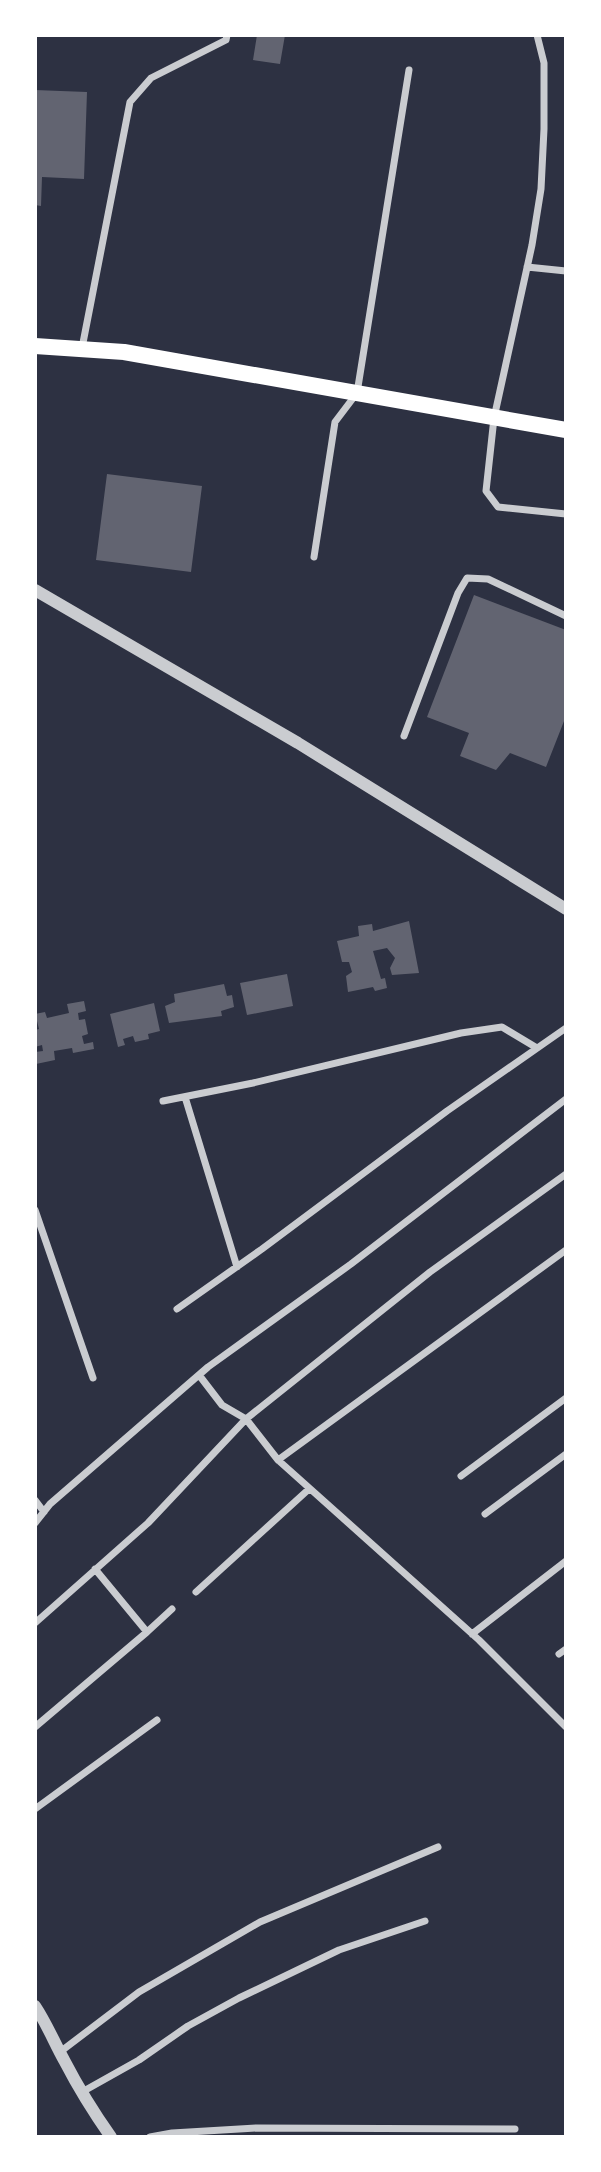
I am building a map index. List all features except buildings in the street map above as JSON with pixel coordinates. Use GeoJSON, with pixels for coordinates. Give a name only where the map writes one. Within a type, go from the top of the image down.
{"type":"FeatureCollection","features":[{"type":"Feature","properties":{"kind":"highway"},"geometry":{"type":"LineString","coordinates":[[35,346],[124,352],[566,430]]}},
{"type":"Feature","properties":{"kind":"street"},"geometry":{"type":"LineString","coordinates":[[82,349],[130,103],[151,78],[226,40],[227,35]]}},
{"type":"Feature","properties":{"kind":"street"},"geometry":{"type":"LineString","coordinates":[[537,35],[544,63],[541,189],[494,418],[486,491],[498,507],[566,513]]}},
{"type":"Feature","properties":{"kind":"street"},"geometry":{"type":"LineString","coordinates":[[314,558],[335,422],[357,393],[409,70]]}},
{"type":"Feature","properties":{"kind":"street"},"geometry":{"type":"LineString","coordinates":[[527,267],[566,271]]}},
{"type":"Feature","properties":{"kind":"street"},"geometry":{"type":"LineString","coordinates":[[404,736],[458,593],[467,578],[488,579],[566,616]]}},
{"type":"Feature","properties":{"kind":"street"},"geometry":{"type":"LineString","coordinates":[[35,590],[298,743],[566,909]]}},
{"type":"Feature","properties":{"kind":"street"},"geometry":{"type":"LineString","coordinates":[[163,1101],[253,1083],[461,1033],[502,1027],[537,1048]]}},
{"type":"Feature","properties":{"kind":"street"},"geometry":{"type":"LineString","coordinates":[[177,1308],[237,1267],[447,1111],[566,1028]]}},
{"type":"Feature","properties":{"kind":"street"},"geometry":{"type":"LineString","coordinates":[[185,1097],[237,1267]]}},
{"type":"Feature","properties":{"kind":"street"},"geometry":{"type":"LineString","coordinates":[[35,1523],[50,1504],[199,1375],[351,1264],[566,1099]]}},
{"type":"Feature","properties":{"kind":"street"},"geometry":{"type":"LineString","coordinates":[[35,1623],[148,1522],[246,1419],[430,1272],[566,1174]]}},
{"type":"Feature","properties":{"kind":"street"},"geometry":{"type":"LineString","coordinates":[[35,1210],[93,1378]]}},
{"type":"Feature","properties":{"kind":"street"},"geometry":{"type":"LineString","coordinates":[[278,1460],[566,1250]]}},
{"type":"Feature","properties":{"kind":"street"},"geometry":{"type":"LineString","coordinates":[[199,1375],[222,1405],[246,1419],[278,1460],[472,1634],[566,1727]]}},
{"type":"Feature","properties":{"kind":"street"},"geometry":{"type":"LineString","coordinates":[[461,1476],[566,1398]]}},
{"type":"Feature","properties":{"kind":"street"},"geometry":{"type":"LineString","coordinates":[[485,1514],[566,1454]]}},
{"type":"Feature","properties":{"kind":"street"},"geometry":{"type":"LineString","coordinates":[[196,1592],[309,1489]]}},
{"type":"Feature","properties":{"kind":"street"},"geometry":{"type":"LineString","coordinates":[[35,1500],[44,1512]]}},
{"type":"Feature","properties":{"kind":"street"},"geometry":{"type":"LineString","coordinates":[[472,1634],[566,1561]]}},
{"type":"Feature","properties":{"kind":"street"},"geometry":{"type":"LineString","coordinates":[[95,1569],[147,1632]]}},
{"type":"Feature","properties":{"kind":"street"},"geometry":{"type":"LineString","coordinates":[[35,1727],[172,1609]]}},
{"type":"Feature","properties":{"kind":"street"},"geometry":{"type":"LineString","coordinates":[[35,1809],[157,1720]]}},
{"type":"Feature","properties":{"kind":"street"},"geometry":{"type":"LineString","coordinates":[[60,2052],[139,1992],[260,1922],[438,1847]]}},
{"type":"Feature","properties":{"kind":"street"},"geometry":{"type":"LineString","coordinates":[[82,2092],[139,2060],[188,2026],[239,1998],[339,1950],[425,1921]]}},
{"type":"Feature","properties":{"kind":"street"},"geometry":{"type":"LineString","coordinates":[[35,2006],[47,2023],[82,2092],[111,2137]]}},
{"type":"Feature","properties":{"kind":"street"},"geometry":{"type":"LineString","coordinates":[[150,2137],[172,2133],[257,2128],[515,2129]]}}]}
